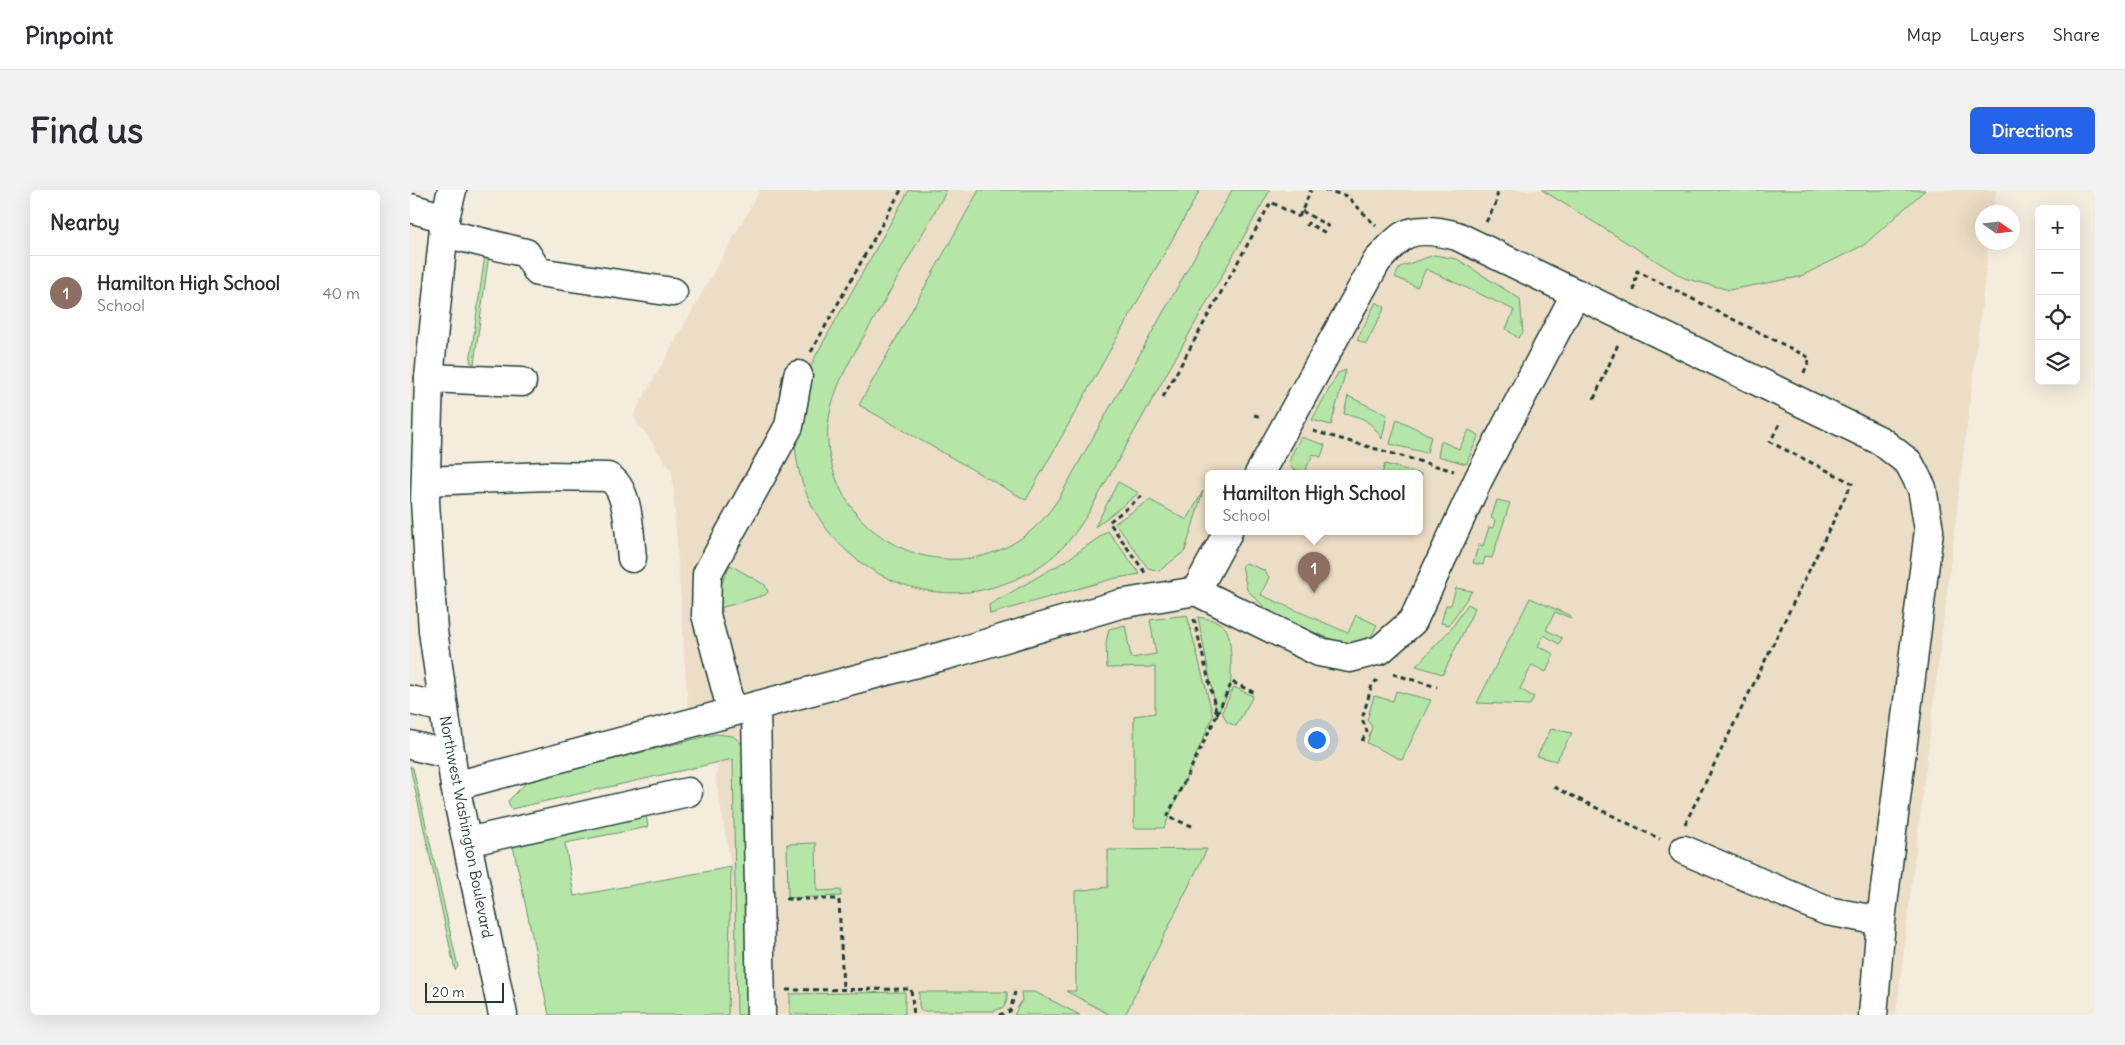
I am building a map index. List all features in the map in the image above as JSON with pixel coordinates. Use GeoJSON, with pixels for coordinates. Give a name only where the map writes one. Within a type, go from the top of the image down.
{"type":"FeatureCollection","features":[{"type":"Feature","properties":{"kind":"main road","name":"Northwest Washington Boulevard"},"geometry":{"type":"LineString","coordinates":[[452,190],[445,225],[429,378],[426,481],[433,631],[456,786],[503,1015]]}},
{"type":"Feature","properties":{"kind":"main road"},"geometry":{"type":"LineString","coordinates":[[410,208],[445,225],[526,253],[538,272],[673,292]]}},
{"type":"Feature","properties":{"kind":"main road"},"geometry":{"type":"LineString","coordinates":[[1261,470],[1377,261],[1404,236],[1424,231],[1442,232],[1457,236],[1474,244],[1881,441],[1909,463],[1922,488],[1928,530],[1881,921],[1872,1015]]}},
{"type":"Feature","properties":{"kind":"main road"},"geometry":{"type":"LineString","coordinates":[[456,786],[954,654],[1120,604],[1196,591],[1319,652],[1350,658],[1380,650],[1414,621],[1479,478],[1576,293]]}},
{"type":"Feature","properties":{"kind":"main road"},"geometry":{"type":"LineString","coordinates":[[760,1015],[744,709],[706,616],[707,574],[789,426],[798,375]]}},
{"type":"Feature","properties":{"kind":"main road"},"geometry":{"type":"LineString","coordinates":[[429,378],[522,382]]}},
{"type":"Feature","properties":{"kind":"main road"},"geometry":{"type":"LineString","coordinates":[[426,481],[547,476],[608,477],[616,481],[625,500],[632,558]]}},
{"type":"Feature","properties":{"kind":"main road"},"geometry":{"type":"LineString","coordinates":[[1196,591],[1226,535]]}},
{"type":"Feature","properties":{"kind":"main road"},"geometry":{"type":"LineString","coordinates":[[410,700],[444,708]]}},
{"type":"Feature","properties":{"kind":"main road"},"geometry":{"type":"LineString","coordinates":[[410,745],[451,755]]}},
{"type":"Feature","properties":{"kind":"main road"},"geometry":{"type":"LineString","coordinates":[[467,842],[688,792]]}},
{"type":"Feature","properties":{"kind":"main road"},"geometry":{"type":"LineString","coordinates":[[1678,840],[1827,911],[1881,921]]}},
{"type":"Feature","properties":{"kind":"path"},"geometry":{"type":"LineString","coordinates":[[798,375],[901,190]]}},
{"type":"Feature","properties":{"kind":"path"},"geometry":{"type":"LineString","coordinates":[[1163,397],[1271,202],[1299,217],[1311,190]]}},
{"type":"Feature","properties":{"kind":"path"},"geometry":{"type":"LineString","coordinates":[[1324,190],[1347,196],[1381,231]]}},
{"type":"Feature","properties":{"kind":"path"},"geometry":{"type":"LineString","coordinates":[[1474,244],[1496,203],[1498,190]]}},
{"type":"Feature","properties":{"kind":"path"},"geometry":{"type":"LineString","coordinates":[[1302,211],[1328,226],[1324,232],[1308,223],[1305,230]]}},
{"type":"Feature","properties":{"kind":"path"},"geometry":{"type":"LineString","coordinates":[[1554,787],[1678,840],[1852,483],[1770,442],[1794,399],[1810,358],[1637,271],[1630,319],[1594,399]]}},
{"type":"Feature","properties":{"kind":"path"},"geometry":{"type":"LineString","coordinates":[[1254,415],[1479,478]]}},
{"type":"Feature","properties":{"kind":"path"},"geometry":{"type":"LineString","coordinates":[[1142,496],[1110,522],[1148,578]]}},
{"type":"Feature","properties":{"kind":"path"},"geometry":{"type":"LineString","coordinates":[[1196,591],[1194,621],[1217,715]]}},
{"type":"Feature","properties":{"kind":"path"},"geometry":{"type":"LineString","coordinates":[[1387,672],[1437,687]]}},
{"type":"Feature","properties":{"kind":"path"},"geometry":{"type":"LineString","coordinates":[[1195,827],[1167,817],[1232,682],[1255,693]]}},
{"type":"Feature","properties":{"kind":"path"},"geometry":{"type":"LineString","coordinates":[[785,907],[785,899],[839,899],[843,990]]}},
{"type":"Feature","properties":{"kind":"path"},"geometry":{"type":"LineString","coordinates":[[786,999],[786,990],[911,989],[914,1015]]}},
{"type":"Feature","properties":{"kind":"path"},"geometry":{"type":"LineString","coordinates":[[999,1015],[1010,1011],[1015,992]]}},
{"type":"Feature","properties":{"kind":"shaded area"},"geometry":{"type":"Polygon","coordinates":[[[760,190],[1996,190],[1994,205],[1975,205],[1975,250],[1988,250],[1896,1015],[728,1015],[731,867],[716,781],[722,715],[689,724],[672,471],[633,416],[760,190]]]}},
{"type":"Feature","properties":{"kind":"green space"},"geometry":{"type":"Polygon","coordinates":[[[909,190],[947,190],[840,381],[830,411],[828,443],[833,468],[842,492],[857,514],[875,532],[897,546],[921,555],[946,559],[972,558],[996,551],[1020,539],[1032,530],[1051,510],[1232,190],[1270,190],[1089,512],[1075,533],[1059,551],[1033,571],[1003,584],[982,590],[946,593],[911,587],[879,574],[850,554],[827,529],[809,499],[798,465],[795,429],[797,411],[811,365],[909,190]]]}},
{"type":"Feature","properties":{"kind":"green space"},"geometry":{"type":"Polygon","coordinates":[[[979,190],[1200,190],[1026,500],[859,405],[979,190]]]}},
{"type":"Feature","properties":{"kind":"green space"},"geometry":{"type":"Polygon","coordinates":[[[1542,190],[1925,190],[1864,245],[1799,277],[1729,290],[1684,278],[1542,190]]]}},
{"type":"Feature","properties":{"kind":"green space"},"geometry":{"type":"Polygon","coordinates":[[[489,254],[474,364],[470,362],[485,255],[489,254]]]}},
{"type":"Feature","properties":{"kind":"green space"},"geometry":{"type":"Polygon","coordinates":[[[1434,255],[1457,259],[1520,299],[1523,333],[1518,338],[1506,329],[1514,310],[1426,269],[1417,287],[1395,277],[1400,267],[1434,255]]]}},
{"type":"Feature","properties":{"kind":"green space"},"geometry":{"type":"Polygon","coordinates":[[[1376,302],[1385,307],[1366,344],[1357,340],[1376,302]]]}},
{"type":"Feature","properties":{"kind":"green space"},"geometry":{"type":"Polygon","coordinates":[[[1346,370],[1331,425],[1312,420],[1338,373],[1346,370]]]}},
{"type":"Feature","properties":{"kind":"green space"},"geometry":{"type":"Polygon","coordinates":[[[1348,396],[1387,415],[1382,439],[1367,421],[1357,416],[1344,414],[1348,396]]]}},
{"type":"Feature","properties":{"kind":"green space"},"geometry":{"type":"Polygon","coordinates":[[[1397,419],[1431,436],[1427,453],[1390,444],[1397,419]]]}},
{"type":"Feature","properties":{"kind":"green space"},"geometry":{"type":"Polygon","coordinates":[[[1469,430],[1479,435],[1466,464],[1438,456],[1441,441],[1459,449],[1469,430]]]}},
{"type":"Feature","properties":{"kind":"green space"},"geometry":{"type":"Polygon","coordinates":[[[1301,437],[1325,445],[1321,457],[1313,454],[1305,470],[1295,470],[1289,465],[1291,456],[1301,437]]]}},
{"type":"Feature","properties":{"kind":"green space"},"geometry":{"type":"Polygon","coordinates":[[[1385,464],[1407,470],[1383,470],[1385,464]]]}},
{"type":"Feature","properties":{"kind":"green space"},"geometry":{"type":"Polygon","coordinates":[[[1118,482],[1139,493],[1095,527],[1118,482]]]}},
{"type":"Feature","properties":{"kind":"green space"},"geometry":{"type":"Polygon","coordinates":[[[1203,491],[1185,551],[1159,571],[1148,568],[1115,523],[1150,500],[1187,520],[1203,491]]]}},
{"type":"Feature","properties":{"kind":"green space"},"geometry":{"type":"Polygon","coordinates":[[[1497,500],[1510,503],[1492,558],[1485,557],[1483,565],[1473,563],[1479,544],[1483,546],[1489,527],[1493,528],[1495,520],[1491,518],[1497,500]]]}},
{"type":"Feature","properties":{"kind":"green space"},"geometry":{"type":"Polygon","coordinates":[[[1108,531],[1140,574],[1112,579],[990,614],[989,605],[1067,560],[1108,531]]]}},
{"type":"Feature","properties":{"kind":"green space"},"geometry":{"type":"Polygon","coordinates":[[[1246,563],[1264,570],[1269,577],[1261,595],[1348,633],[1356,615],[1377,625],[1363,652],[1274,616],[1247,590],[1242,565],[1246,563]]]}},
{"type":"Feature","properties":{"kind":"green space"},"geometry":{"type":"Polygon","coordinates":[[[730,565],[765,585],[768,592],[765,595],[717,609],[717,594],[730,565]]]}},
{"type":"Feature","properties":{"kind":"green space"},"geometry":{"type":"Polygon","coordinates":[[[1456,588],[1472,591],[1449,625],[1441,623],[1446,605],[1451,605],[1456,588]]]}},
{"type":"Feature","properties":{"kind":"green space"},"geometry":{"type":"Polygon","coordinates":[[[1530,598],[1571,616],[1571,618],[1555,612],[1546,630],[1562,638],[1559,644],[1544,635],[1538,646],[1554,654],[1546,672],[1532,665],[1520,689],[1534,697],[1530,705],[1477,703],[1530,598]]]}},
{"type":"Feature","properties":{"kind":"green space"},"geometry":{"type":"Polygon","coordinates":[[[1468,604],[1475,608],[1443,674],[1416,666],[1451,629],[1468,604]]]}},
{"type":"Feature","properties":{"kind":"green space"},"geometry":{"type":"Polygon","coordinates":[[[1187,615],[1213,716],[1164,828],[1134,828],[1134,716],[1155,713],[1155,667],[1107,668],[1106,643],[1109,629],[1125,625],[1131,658],[1156,654],[1150,620],[1187,615]]]}},
{"type":"Feature","properties":{"kind":"green space"},"geometry":{"type":"Polygon","coordinates":[[[1198,617],[1214,620],[1226,629],[1228,634],[1231,666],[1230,687],[1217,715],[1198,617]]]}},
{"type":"Feature","properties":{"kind":"green space"},"geometry":{"type":"Polygon","coordinates":[[[1234,687],[1253,696],[1236,726],[1227,722],[1222,712],[1234,687]]]}},
{"type":"Feature","properties":{"kind":"green space"},"geometry":{"type":"Polygon","coordinates":[[[1396,691],[1431,700],[1402,760],[1367,743],[1372,727],[1367,720],[1374,696],[1393,701],[1396,691]]]}},
{"type":"Feature","properties":{"kind":"green space"},"geometry":{"type":"Polygon","coordinates":[[[1551,729],[1572,733],[1556,761],[1537,756],[1551,729]]]}},
{"type":"Feature","properties":{"kind":"green space"},"geometry":{"type":"Polygon","coordinates":[[[716,734],[733,736],[750,751],[753,1015],[737,1015],[733,759],[511,809],[508,801],[529,780],[716,734]]]}},
{"type":"Feature","properties":{"kind":"green space"},"geometry":{"type":"Polygon","coordinates":[[[410,766],[413,768],[458,967],[455,970],[410,766]]]}},
{"type":"Feature","properties":{"kind":"green space"},"geometry":{"type":"Polygon","coordinates":[[[644,802],[648,827],[565,843],[574,896],[731,867],[728,1015],[549,1015],[510,832],[644,802]]]}},
{"type":"Feature","properties":{"kind":"green space"},"geometry":{"type":"Polygon","coordinates":[[[816,843],[817,891],[841,890],[841,896],[788,898],[787,844],[816,843]]]}},
{"type":"Feature","properties":{"kind":"green space"},"geometry":{"type":"Polygon","coordinates":[[[1207,849],[1125,1015],[1110,1015],[1066,991],[1076,991],[1075,891],[1108,887],[1108,850],[1207,849]]]}},
{"type":"Feature","properties":{"kind":"green space"},"geometry":{"type":"Polygon","coordinates":[[[905,992],[905,1014],[790,1015],[790,994],[905,992]]]}},
{"type":"Feature","properties":{"kind":"green space"},"geometry":{"type":"Polygon","coordinates":[[[919,992],[1007,992],[1007,1000],[1004,1007],[994,1011],[921,1011],[919,992]]]}},
{"type":"Feature","properties":{"kind":"green space"},"geometry":{"type":"Polygon","coordinates":[[[1021,992],[1035,992],[1080,1015],[1014,1015],[1022,1000],[1021,992]]]}},
{"type":"Feature","properties":{"kind":"place","name":"Hamilton High School"},"geometry":{"type":"Point","coordinates":[1314,593]}}]}
